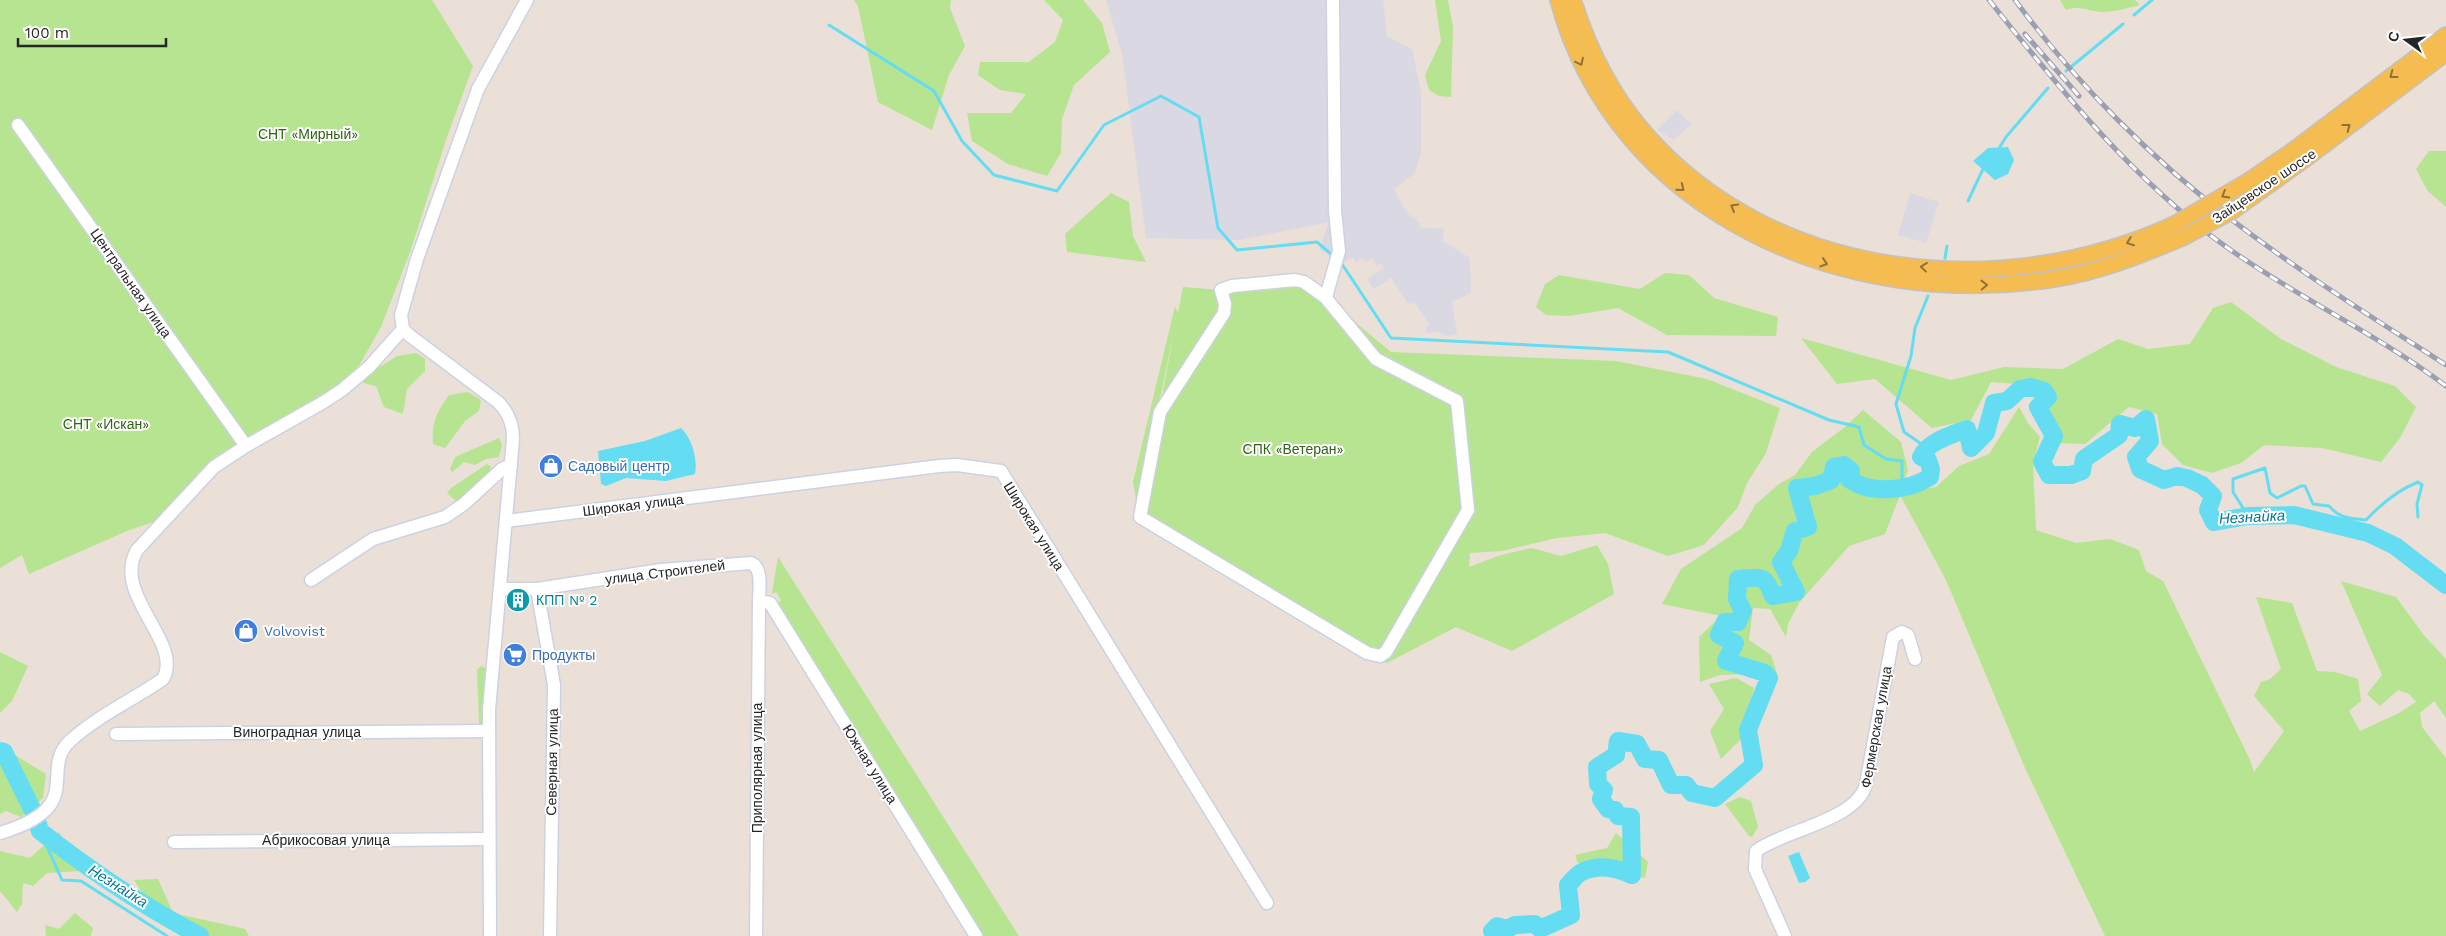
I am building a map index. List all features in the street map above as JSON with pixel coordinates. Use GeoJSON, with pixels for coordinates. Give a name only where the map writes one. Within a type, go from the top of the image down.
{"type":"FeatureCollection","features":[{"type":"Feature","properties":{"kind":"main road","name":"Зайцевское шоссе"},"geometry":{"type":"LineString","coordinates":[[1558,0],[1569,37],[1583,68],[1608,110],[1657,167],[1684,191],[1746,230],[1789,251],[1829,265],[1897,280],[1963,286],[2014,284],[2056,278],[2118,263],[2197,231],[2248,201],[2446,53]]}},
{"type":"Feature","properties":{"kind":"main road","name":"Зайцевское шоссе"},"geometry":{"type":"LineString","coordinates":[[1573,0],[1598,62],[1609,83],[1642,130],[1682,170],[1719,198],[1810,243],[1874,261],[1966,270],[1997,270],[2042,265],[2112,249],[2166,228],[2235,190],[2295,149],[2446,35]]}},
{"type":"Feature","properties":{"kind":"street"},"geometry":{"type":"LineString","coordinates":[[490,936],[484,839],[484,731],[500,590],[513,425],[505,409],[403,329],[401,314],[405,295],[470,108],[486,73],[527,0]]}},
{"type":"Feature","properties":{"kind":"street"},"geometry":{"type":"LineString","coordinates":[[1326,297],[1340,243],[1335,211],[1334,0]]}},
{"type":"Feature","properties":{"kind":"street","name":"Центральная улица"},"geometry":{"type":"LineString","coordinates":[[18,125],[245,443]]}},
{"type":"Feature","properties":{"kind":"street"},"geometry":{"type":"LineString","coordinates":[[1295,280],[1304,282],[1326,297],[1376,359],[1457,401],[1468,510],[1386,652],[1380,656],[1367,653],[1140,517],[1160,412],[1224,313],[1225,304],[1221,290],[1232,286],[1295,280]]}},
{"type":"Feature","properties":{"kind":"street"},"geometry":{"type":"LineString","coordinates":[[0,833],[20,826],[49,806],[54,792],[59,756],[70,741],[163,679],[169,666],[168,659],[130,577],[132,558],[137,550],[214,468],[245,443],[322,404],[342,390],[369,367],[403,329]]}},
{"type":"Feature","properties":{"kind":"street"},"geometry":{"type":"LineString","coordinates":[[312,580],[373,539],[445,517],[464,504],[502,469],[511,465]]}},
{"type":"Feature","properties":{"kind":"street","name":"Широкая улица"},"geometry":{"type":"LineString","coordinates":[[506,520],[939,466],[957,465],[1001,471],[1267,903]]}},
{"type":"Feature","properties":{"kind":"street","name":"улица Строителей"},"geometry":{"type":"LineString","coordinates":[[500,590],[537,589],[661,570],[751,563],[756,565],[758,570],[759,601]]}},
{"type":"Feature","properties":{"kind":"street","name":"Северная улица"},"geometry":{"type":"LineString","coordinates":[[537,589],[554,684],[550,936]]}},
{"type":"Feature","properties":{"kind":"street","name":"Приполярная улица"},"geometry":{"type":"LineString","coordinates":[[756,936],[759,601]]}},
{"type":"Feature","properties":{"kind":"street","name":"Южная улица"},"geometry":{"type":"LineString","coordinates":[[759,601],[770,603],[976,936]]}},
{"type":"Feature","properties":{"kind":"street","name":"Фермерская улица"},"geometry":{"type":"LineString","coordinates":[[1785,936],[1755,869],[1756,851],[1840,814],[1862,798],[1893,637],[1902,632],[1908,636],[1915,659]]}},
{"type":"Feature","properties":{"kind":"street","name":"Виноградная улица"},"geometry":{"type":"LineString","coordinates":[[116,734],[484,731]]}},
{"type":"Feature","properties":{"kind":"street","name":"Абрикосовая улица"},"geometry":{"type":"LineString","coordinates":[[174,842],[484,839]]}},
{"type":"Feature","properties":{"kind":"shaded area"},"geometry":{"type":"Polygon","coordinates":[[[1106,0],[1383,0],[1387,36],[1412,49],[1421,91],[1421,152],[1415,173],[1394,189],[1407,213],[1420,223],[1420,227],[1444,229],[1443,241],[1470,258],[1471,293],[1452,302],[1457,334],[1446,336],[1439,332],[1426,333],[1426,326],[1430,325],[1414,302],[1409,305],[1391,278],[1374,289],[1367,279],[1384,268],[1381,263],[1377,266],[1372,258],[1366,262],[1363,258],[1356,263],[1353,257],[1345,262],[1338,255],[1319,251],[1329,222],[1239,240],[1146,238],[1122,54],[1106,0]]]}},
{"type":"Feature","properties":{"kind":"shaded area"},"geometry":{"type":"Polygon","coordinates":[[[1677,110],[1691,124],[1674,140],[1657,130],[1677,110]]]}},
{"type":"Feature","properties":{"kind":"shaded area"},"geometry":{"type":"Polygon","coordinates":[[[1910,193],[1939,202],[1926,243],[1898,235],[1910,193]]]}},
{"type":"Feature","properties":{"kind":"green space"},"geometry":{"type":"Polygon","coordinates":[[[0,0],[432,0],[473,66],[447,137],[410,252],[381,327],[360,364],[342,383],[316,403],[215,458],[165,518],[127,531],[29,574],[22,555],[0,568],[0,0]]]}},
{"type":"Feature","properties":{"kind":"green space"},"geometry":{"type":"Polygon","coordinates":[[[854,0],[951,0],[950,8],[965,46],[949,75],[932,130],[878,102],[858,6],[854,0]]]}},
{"type":"Feature","properties":{"kind":"green space"},"geometry":{"type":"Polygon","coordinates":[[[1044,0],[1083,0],[1102,23],[1110,52],[1074,85],[1062,119],[1061,153],[1047,176],[1008,164],[972,141],[967,113],[1011,113],[1026,94],[1000,90],[978,75],[980,62],[1029,62],[1055,42],[1063,20],[1044,0]]]}},
{"type":"Feature","properties":{"kind":"green space"},"geometry":{"type":"Polygon","coordinates":[[[1435,0],[1448,0],[1453,26],[1451,97],[1439,96],[1429,90],[1425,75],[1441,41],[1435,0]]]}},
{"type":"Feature","properties":{"kind":"green space"},"geometry":{"type":"Polygon","coordinates":[[[2060,0],[2135,0],[2140,5],[2106,12],[2079,8],[2066,10],[2060,0]]]}},
{"type":"Feature","properties":{"kind":"green space"},"geometry":{"type":"Polygon","coordinates":[[[2429,151],[2446,151],[2446,207],[2427,190],[2416,169],[2429,151]]]}},
{"type":"Feature","properties":{"kind":"green space"},"geometry":{"type":"Polygon","coordinates":[[[1111,193],[1129,202],[1133,236],[1146,262],[1067,252],[1065,234],[1111,193]]]}},
{"type":"Feature","properties":{"kind":"green space"},"geometry":{"type":"Polygon","coordinates":[[[1665,273],[1689,275],[1714,298],[1778,317],[1776,336],[1667,335],[1618,308],[1569,316],[1546,315],[1536,307],[1545,284],[1559,275],[1640,289],[1665,273]]]}},
{"type":"Feature","properties":{"kind":"green space","name":"СПК «Ветеран»"},"geometry":{"type":"Polygon","coordinates":[[[1295,280],[1325,297],[1391,352],[1616,361],[1707,379],[1780,408],[1766,453],[1747,483],[1738,507],[1704,545],[1668,556],[1605,533],[1557,538],[1502,551],[1470,553],[1469,567],[1501,555],[1532,548],[1561,556],[1597,545],[1608,564],[1614,594],[1512,651],[1456,627],[1387,663],[1367,653],[1140,517],[1174,331],[1141,490],[1136,499],[1133,482],[1175,306],[1178,313],[1183,287],[1221,290],[1295,280]]]}},
{"type":"Feature","properties":{"kind":"green space"},"geometry":{"type":"Polygon","coordinates":[[[2231,302],[2281,339],[2336,367],[2395,386],[2416,407],[2400,438],[2381,462],[2322,448],[2264,445],[2241,463],[2212,473],[2183,465],[2162,444],[2157,414],[2129,407],[2085,444],[2055,443],[2048,397],[2043,392],[2029,386],[1991,382],[1971,420],[1932,428],[1875,379],[1837,384],[1801,338],[1951,380],[2004,367],[2063,369],[2118,339],[2148,349],[2190,344],[2213,308],[2231,302]]]}},
{"type":"Feature","properties":{"kind":"green space"},"geometry":{"type":"Polygon","coordinates":[[[416,353],[425,359],[425,371],[407,389],[403,414],[384,407],[376,386],[364,383],[362,378],[397,356],[416,353]]]}},
{"type":"Feature","properties":{"kind":"green space"},"geometry":{"type":"Polygon","coordinates":[[[468,392],[481,400],[479,411],[465,421],[445,448],[433,444],[434,423],[449,395],[468,392]]]}},
{"type":"Feature","properties":{"kind":"green space"},"geometry":{"type":"Polygon","coordinates":[[[2019,407],[2028,423],[2040,437],[2033,464],[2036,530],[2076,543],[2110,539],[2139,550],[2146,571],[2163,581],[2250,760],[2254,772],[2284,731],[2254,696],[2261,682],[2270,679],[2281,669],[2256,597],[2292,603],[2317,671],[2335,672],[2358,679],[2361,701],[2349,711],[2360,731],[2399,713],[2416,702],[2409,694],[2398,690],[2380,706],[2367,694],[2382,675],[2341,581],[2396,597],[2423,634],[2446,659],[2446,718],[2434,701],[2420,713],[2422,727],[2446,758],[2446,936],[2105,936],[2025,768],[1946,580],[1900,495],[1885,534],[1849,546],[1799,603],[1788,624],[1786,637],[1770,609],[1753,608],[1749,640],[1771,655],[1777,673],[1720,675],[1700,682],[1699,637],[1721,616],[1662,604],[1681,569],[1742,528],[1755,505],[1779,484],[1795,475],[1812,452],[1845,427],[1863,410],[1901,442],[1908,470],[1900,494],[1936,487],[1959,466],[1989,454],[2019,407]]]}},
{"type":"Feature","properties":{"kind":"green space"},"geometry":{"type":"Polygon","coordinates":[[[499,438],[502,445],[499,457],[486,459],[475,465],[464,462],[452,472],[450,469],[455,457],[499,438]]]}},
{"type":"Feature","properties":{"kind":"green space"},"geometry":{"type":"Polygon","coordinates":[[[487,464],[491,467],[489,474],[459,504],[447,493],[451,488],[487,464]]]}},
{"type":"Feature","properties":{"kind":"green space"},"geometry":{"type":"Polygon","coordinates":[[[778,557],[1019,936],[984,936],[778,603],[781,600],[776,592],[772,594],[778,557]]]}},
{"type":"Feature","properties":{"kind":"green space"},"geometry":{"type":"Polygon","coordinates":[[[0,652],[28,666],[12,701],[0,713],[0,652]]]}},
{"type":"Feature","properties":{"kind":"green space"},"geometry":{"type":"Polygon","coordinates":[[[481,666],[488,670],[484,722],[479,725],[477,670],[481,666]]]}},
{"type":"Feature","properties":{"kind":"green space"},"geometry":{"type":"Polygon","coordinates":[[[1736,678],[1754,688],[1741,739],[1721,759],[1710,731],[1724,709],[1709,684],[1736,678]]]}},
{"type":"Feature","properties":{"kind":"green space"},"geometry":{"type":"Polygon","coordinates":[[[0,746],[46,774],[43,798],[21,817],[6,811],[0,814],[0,746]]]}},
{"type":"Feature","properties":{"kind":"green space"},"geometry":{"type":"Polygon","coordinates":[[[1740,797],[1751,801],[1758,827],[1752,837],[1749,836],[1725,804],[1740,797]]]}},
{"type":"Feature","properties":{"kind":"green space"},"geometry":{"type":"Polygon","coordinates":[[[59,832],[79,871],[47,873],[33,886],[23,883],[22,904],[17,912],[0,891],[0,851],[30,858],[59,832]]]}},
{"type":"Feature","properties":{"kind":"green space"},"geometry":{"type":"Polygon","coordinates":[[[1616,833],[1648,862],[1645,878],[1578,863],[1575,855],[1607,848],[1616,833]]]}},
{"type":"Feature","properties":{"kind":"green space"},"geometry":{"type":"Polygon","coordinates":[[[158,879],[173,913],[245,929],[249,936],[186,936],[162,924],[134,880],[158,879]]]}},
{"type":"Feature","properties":{"kind":"green space"},"geometry":{"type":"Polygon","coordinates":[[[75,913],[93,928],[91,936],[46,936],[45,925],[59,929],[75,913]]]}},
{"type":"Feature","properties":{"kind":"water"},"geometry":{"type":"Polygon","coordinates":[[[2008,147],[2014,160],[2008,174],[1995,180],[1973,161],[1988,148],[2008,147]]]}},
{"type":"Feature","properties":{"kind":"water"},"geometry":{"type":"Polygon","coordinates":[[[681,428],[688,437],[693,449],[696,462],[695,474],[666,481],[626,478],[606,486],[601,484],[598,451],[645,441],[681,428]]]}},
{"type":"Feature","properties":{"kind":"water"},"geometry":{"type":"Polygon","coordinates":[[[1799,852],[1810,878],[1805,882],[1799,883],[1788,856],[1799,852]]]}},
{"type":"Feature","properties":{"kind":"waterway"},"geometry":{"type":"LineString","coordinates":[[2134,15],[2152,0]]}},
{"type":"Feature","properties":{"kind":"waterway"},"geometry":{"type":"LineString","coordinates":[[2066,71],[2123,24]]}},
{"type":"Feature","properties":{"kind":"waterway"},"geometry":{"type":"LineString","coordinates":[[829,25],[934,91],[962,141],[994,175],[1057,191],[1104,125],[1161,96],[1199,117],[1218,228],[1237,250],[1317,242],[1333,256]]}},
{"type":"Feature","properties":{"kind":"waterway"},"geometry":{"type":"LineString","coordinates":[[1998,150],[2006,137],[2048,88]]}},
{"type":"Feature","properties":{"kind":"waterway"},"geometry":{"type":"LineString","coordinates":[[1968,201],[1983,169]]}},
{"type":"Feature","properties":{"kind":"waterway"},"geometry":{"type":"LineString","coordinates":[[1945,258],[1947,246]]}},
{"type":"Feature","properties":{"kind":"waterway"},"geometry":{"type":"LineString","coordinates":[[1340,261],[1391,338],[1668,352],[1829,420],[1859,427],[1864,445],[1886,459],[1902,461],[1902,487]]}},
{"type":"Feature","properties":{"kind":"waterway"},"geometry":{"type":"LineString","coordinates":[[1928,296],[1915,328],[1911,356],[1896,404],[1904,432],[1920,443],[1931,446]]}},
{"type":"Feature","properties":{"kind":"waterway","name":"Незнайка"},"geometry":{"type":"LineString","coordinates":[[1494,936],[1492,931],[1497,926],[1507,929],[1515,925],[1535,924],[1540,929],[1571,915],[1568,885],[1582,872],[1594,868],[1607,868],[1620,870],[1632,875],[1631,817],[1618,816],[1615,810],[1608,809],[1601,799],[1604,790],[1598,784],[1597,767],[1616,755],[1618,741],[1637,744],[1645,759],[1659,760],[1671,785],[1686,785],[1692,793],[1715,798],[1754,765],[1748,730],[1769,678],[1765,673],[1726,661],[1735,643],[1719,635],[1725,622],[1738,622],[1743,611],[1737,599],[1738,579],[1757,578],[1764,580],[1773,596],[1796,592],[1781,562],[1789,551],[1795,531],[1808,527],[1797,488],[1815,486],[1831,480],[1834,467],[1844,465],[1851,471],[1849,479],[1868,487],[1878,489],[1901,488],[1921,482],[1930,477],[1931,469],[1928,460],[1921,457],[1924,451],[1941,439],[1967,429],[1971,448],[1986,433],[1994,403],[2007,401],[2020,389],[2030,387],[2044,391],[2048,397],[2038,407],[2054,436],[2042,462],[2049,475],[2071,475],[2082,471],[2084,459],[2119,435],[2120,424],[2135,428],[2146,419],[2150,441],[2136,457],[2140,469],[2164,480],[2177,476],[2187,478],[2202,485],[2213,496],[2208,510],[2214,522],[2248,516],[2294,515],[2368,533],[2395,546],[2446,585]]}},
{"type":"Feature","properties":{"kind":"waterway"},"geometry":{"type":"LineString","coordinates":[[2248,516],[2233,492],[2233,479],[2265,468],[2270,493],[2277,498],[2301,486],[2305,486],[2313,504],[2329,506],[2337,513],[2346,517],[2366,520],[2390,498],[2418,482],[2422,485],[2417,504],[2418,517]]}},
{"type":"Feature","properties":{"kind":"waterway","name":"Незнайка"},"geometry":{"type":"LineString","coordinates":[[0,751],[4,752],[34,813]]}},
{"type":"Feature","properties":{"kind":"waterway","name":"Незнайка"},"geometry":{"type":"LineString","coordinates":[[38,824],[40,831],[98,874],[158,913],[200,936]]}},
{"type":"Feature","properties":{"kind":"waterway","name":"Незнайка"},"geometry":{"type":"LineString","coordinates":[[40,831],[62,880],[81,881],[167,936]]}},
{"type":"Feature","properties":{"kind":"railway"},"geometry":{"type":"LineString","coordinates":[[1989,0],[2042,66],[2099,131],[2159,192],[2191,220],[2252,264],[2392,349],[2446,386]]}},
{"type":"Feature","properties":{"kind":"railway"},"geometry":{"type":"LineString","coordinates":[[2015,0],[2090,91],[2175,174],[2236,223],[2287,260],[2446,365]]}},
{"type":"Feature","properties":{"kind":"railway"},"geometry":{"type":"LineString","coordinates":[[2025,34],[2079,96]]}},
{"type":"Feature","properties":{"kind":"place","name":"Садовый центр"},"geometry":{"type":"Point","coordinates":[551,466]}},
{"type":"Feature","properties":{"kind":"place","name":"КПП № 2"},"geometry":{"type":"Point","coordinates":[518,600]}},
{"type":"Feature","properties":{"kind":"place","name":"Volvovist"},"geometry":{"type":"Point","coordinates":[246,631]}},
{"type":"Feature","properties":{"kind":"place","name":"Продукты"},"geometry":{"type":"Point","coordinates":[515,655]}},
{"type":"Feature","properties":{"kind":"park label","name":"СНТ «Мирный»"},"geometry":{"type":"Point","coordinates":[308,134]}},
{"type":"Feature","properties":{"kind":"park label","name":"СНТ «Искан»"},"geometry":{"type":"Point","coordinates":[106,424]}}]}
